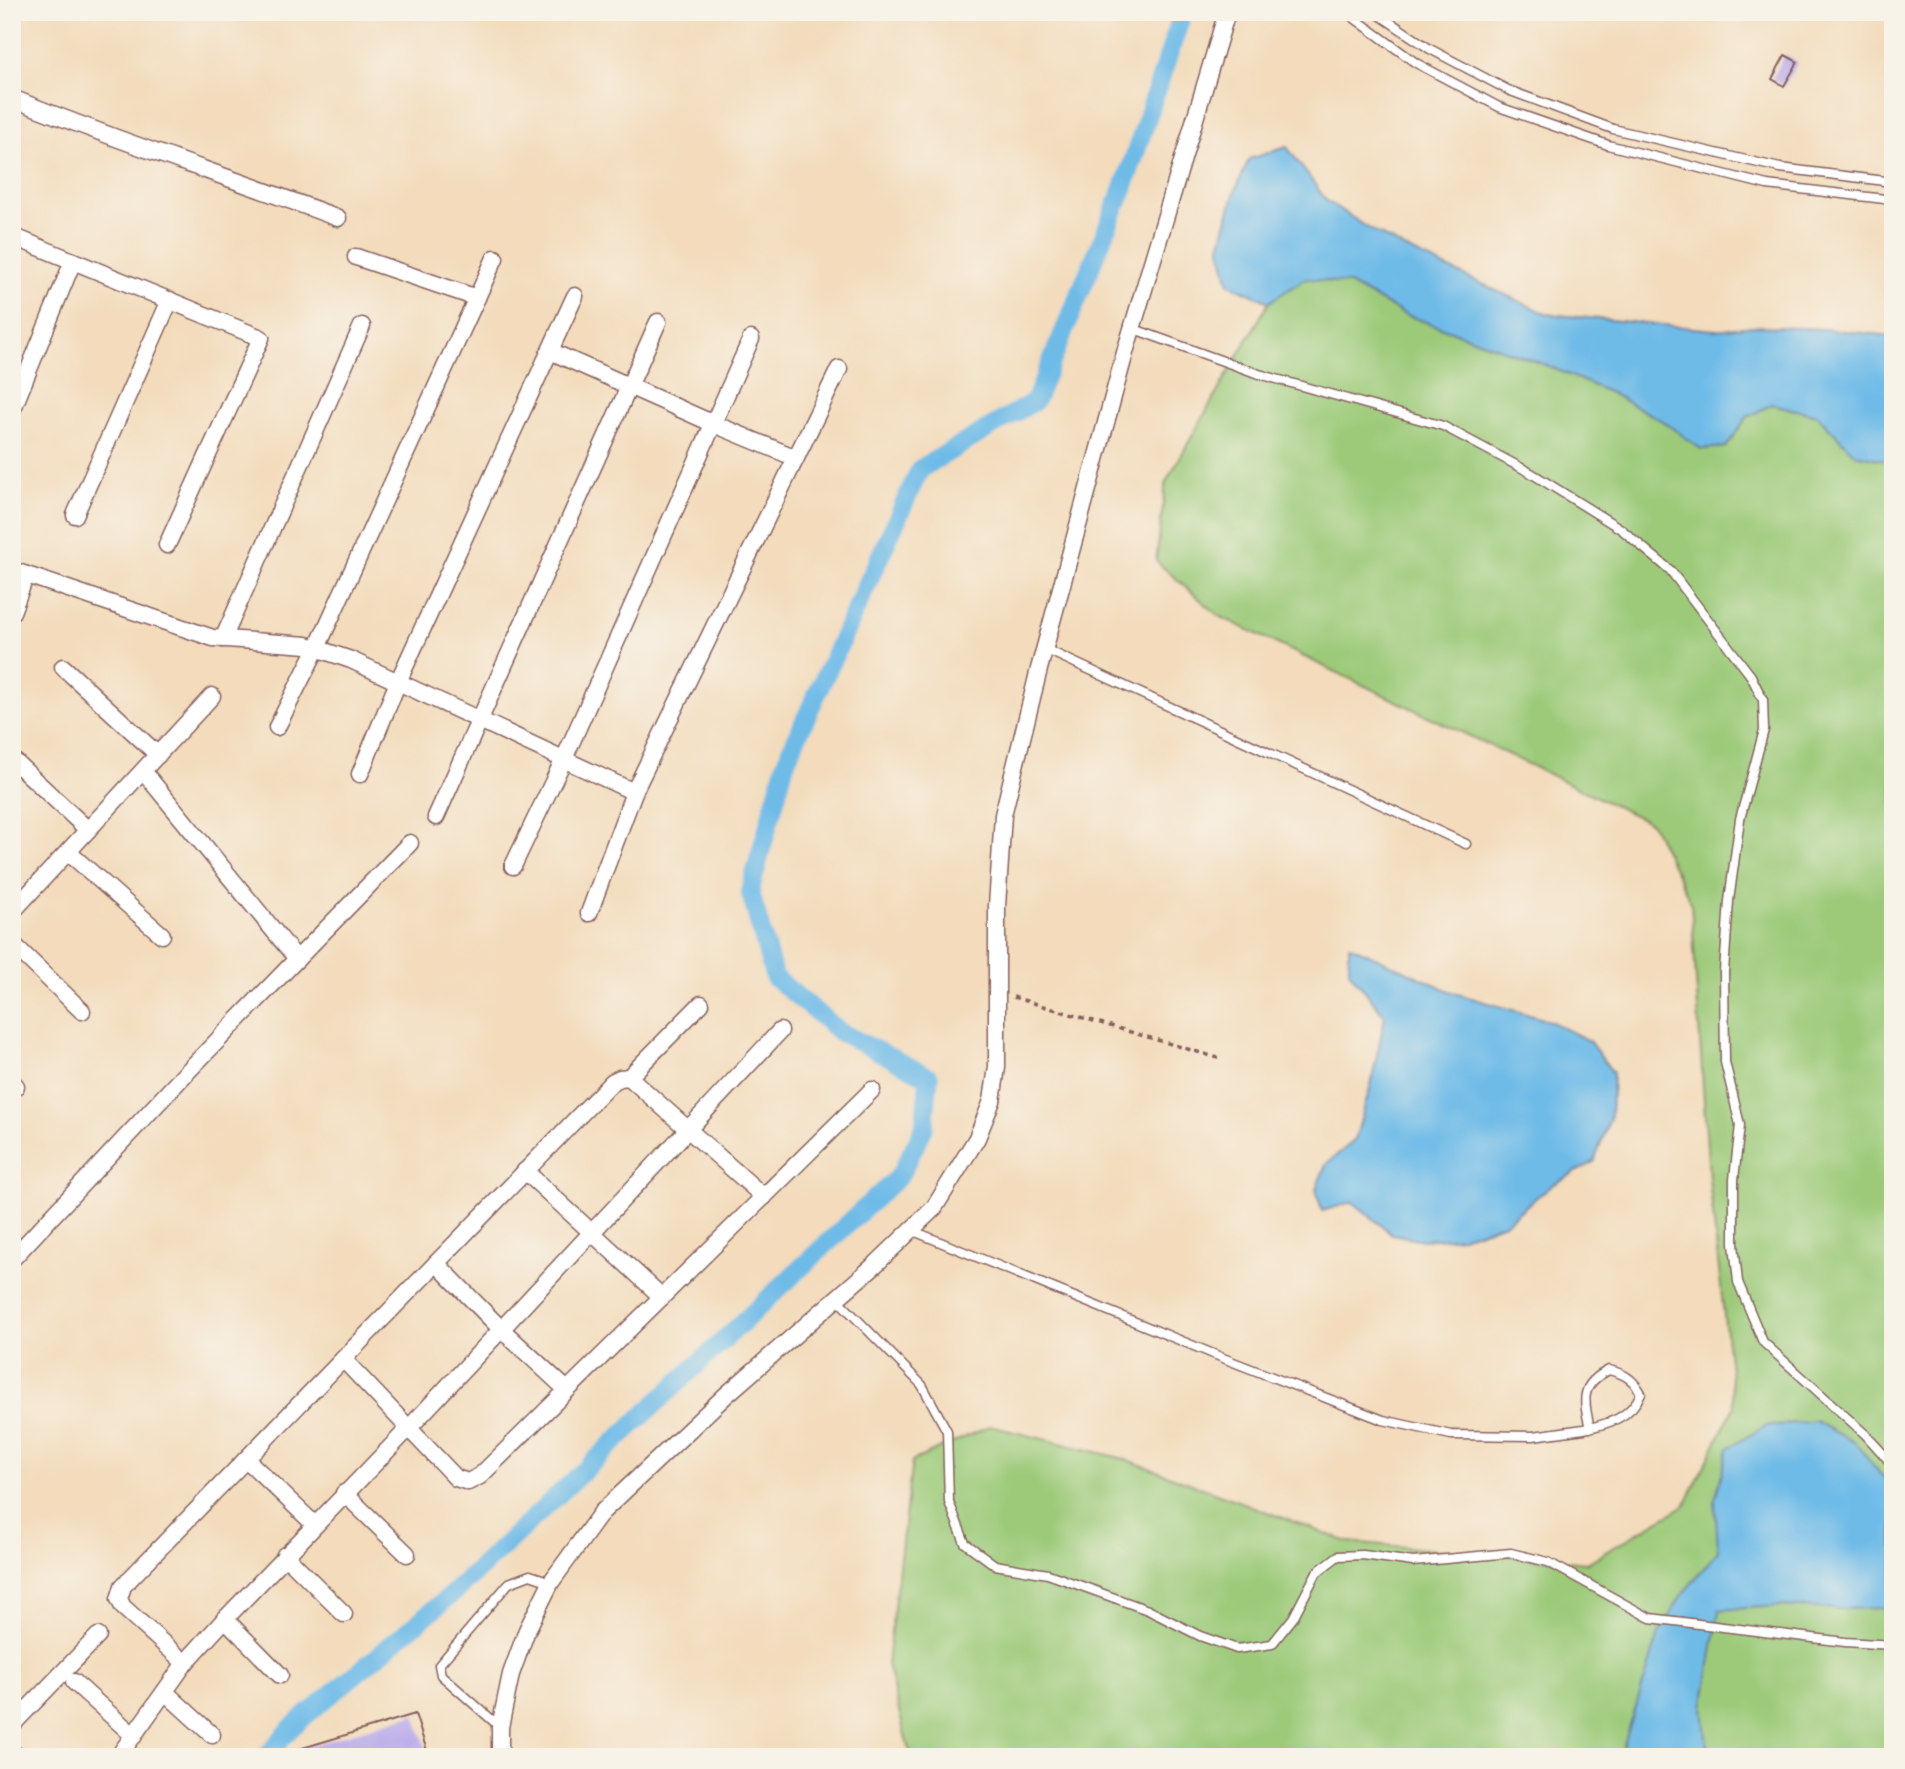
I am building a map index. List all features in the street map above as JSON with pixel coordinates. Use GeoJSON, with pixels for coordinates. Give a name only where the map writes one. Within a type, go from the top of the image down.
{"type":"FeatureCollection","features":[{"type":"Feature","properties":{"kind":"street"},"geometry":{"type":"LineString","coordinates":[[500,1757],[500,1727],[511,1674],[523,1641],[551,1582],[602,1512],[725,1396],[837,1299],[934,1208],[977,1138],[992,1101],[997,1067],[997,906],[1003,816],[1122,362],[1134,330],[1227,12]]}},
{"type":"Feature","properties":{"kind":"street"},"geometry":{"type":"LineString","coordinates":[[12,98],[64,120],[338,218]]}},
{"type":"Feature","properties":{"kind":"street"},"geometry":{"type":"LineString","coordinates":[[12,236],[261,338],[167,545]]}},
{"type":"Feature","properties":{"kind":"street"},"geometry":{"type":"LineString","coordinates":[[356,257],[477,298]]}},
{"type":"Feature","properties":{"kind":"street"},"geometry":{"type":"LineString","coordinates":[[277,727],[317,648],[495,258]]}},
{"type":"Feature","properties":{"kind":"street"},"geometry":{"type":"LineString","coordinates":[[12,411],[73,261]]}},
{"type":"Feature","properties":{"kind":"street"},"geometry":{"type":"LineString","coordinates":[[360,774],[398,682],[575,296]]}},
{"type":"Feature","properties":{"kind":"street"},"geometry":{"type":"LineString","coordinates":[[75,515],[170,300]]}},
{"type":"Feature","properties":{"kind":"street"},"geometry":{"type":"LineString","coordinates":[[436,817],[658,322]]}},
{"type":"Feature","properties":{"kind":"street"},"geometry":{"type":"LineString","coordinates":[[223,639],[362,326]]}},
{"type":"Feature","properties":{"kind":"street"},"geometry":{"type":"LineString","coordinates":[[513,866],[564,759],[751,339]]}},
{"type":"Feature","properties":{"kind":"street"},"geometry":{"type":"LineString","coordinates":[[550,351],[796,458]]}},
{"type":"Feature","properties":{"kind":"street"},"geometry":{"type":"LineString","coordinates":[[589,913],[634,792],[839,369]]}},
{"type":"Feature","properties":{"kind":"street"},"geometry":{"type":"LineString","coordinates":[[12,612],[19,572],[213,638],[307,645],[351,660],[634,792]]}},
{"type":"Feature","properties":{"kind":"street"},"geometry":{"type":"LineString","coordinates":[[62,667],[158,755]]}},
{"type":"Feature","properties":{"kind":"street"},"geometry":{"type":"LineString","coordinates":[[14,905],[68,852],[212,696]]}},
{"type":"Feature","properties":{"kind":"street"},"geometry":{"type":"LineString","coordinates":[[12,759],[88,830]]}},
{"type":"Feature","properties":{"kind":"street"},"geometry":{"type":"LineString","coordinates":[[143,771],[297,959]]}},
{"type":"Feature","properties":{"kind":"street"},"geometry":{"type":"LineString","coordinates":[[12,1259],[186,1073],[410,843]]}},
{"type":"Feature","properties":{"kind":"street"},"geometry":{"type":"LineString","coordinates":[[68,852],[162,935]]}},
{"type":"Feature","properties":{"kind":"street"},"geometry":{"type":"LineString","coordinates":[[12,943],[82,1011]]}},
{"type":"Feature","properties":{"kind":"street"},"geometry":{"type":"LineString","coordinates":[[185,1663],[123,1607],[118,1599],[123,1586],[612,1082],[629,1077],[701,1004]]}},
{"type":"Feature","properties":{"kind":"street"},"geometry":{"type":"LineString","coordinates":[[118,1757],[185,1663],[225,1619],[409,1428],[780,1031]]}},
{"type":"Feature","properties":{"kind":"street"},"geometry":{"type":"LineString","coordinates":[[629,1077],[764,1197]]}},
{"type":"Feature","properties":{"kind":"street"},"geometry":{"type":"LineString","coordinates":[[343,1359],[456,1478],[468,1482],[480,1476],[872,1090]]}},
{"type":"Feature","properties":{"kind":"street"},"geometry":{"type":"LineString","coordinates":[[525,1171],[662,1297]]}},
{"type":"Feature","properties":{"kind":"street"},"geometry":{"type":"LineString","coordinates":[[436,1263],[501,1329],[568,1390]]}},
{"type":"Feature","properties":{"kind":"street"},"geometry":{"type":"LineString","coordinates":[[246,1459],[314,1524]]}},
{"type":"Feature","properties":{"kind":"street"},"geometry":{"type":"LineString","coordinates":[[344,1493],[407,1554]]}},
{"type":"Feature","properties":{"kind":"street"},"geometry":{"type":"LineString","coordinates":[[285,1555],[344,1614]]}},
{"type":"Feature","properties":{"kind":"street"},"geometry":{"type":"LineString","coordinates":[[225,1619],[280,1675]]}},
{"type":"Feature","properties":{"kind":"street"},"geometry":{"type":"LineString","coordinates":[[12,1725],[98,1636]]}},
{"type":"Feature","properties":{"kind":"street"},"geometry":{"type":"LineString","coordinates":[[74,1682],[134,1736]]}},
{"type":"Feature","properties":{"kind":"street"},"geometry":{"type":"LineString","coordinates":[[165,1692],[212,1735]]}},
{"type":"Feature","properties":{"kind":"street"},"geometry":{"type":"LineString","coordinates":[[12,1752],[18,1757]]}},
{"type":"Feature","properties":{"kind":"lane"},"geometry":{"type":"LineString","coordinates":[[1346,12],[1416,64],[1499,107],[1608,145],[1767,185],[1893,200]]}},
{"type":"Feature","properties":{"kind":"lane"},"geometry":{"type":"LineString","coordinates":[[1376,12],[1430,49],[1508,90],[1613,129],[1780,168],[1893,183]]}},
{"type":"Feature","properties":{"kind":"lane"},"geometry":{"type":"LineString","coordinates":[[1134,330],[1259,374],[1443,426],[1531,473],[1621,529],[1670,570],[1751,676],[1763,700],[1764,730],[1740,819],[1729,901],[1724,972],[1725,1062],[1740,1125],[1734,1179],[1734,1244],[1738,1282],[1763,1342],[1865,1434],[1893,1465]]}},
{"type":"Feature","properties":{"kind":"lane"},"geometry":{"type":"LineString","coordinates":[[1045,649],[1466,844]]}},
{"type":"Feature","properties":{"kind":"lane"},"geometry":{"type":"LineString","coordinates":[[911,1230],[1228,1360],[1383,1420],[1451,1435],[1533,1436],[1590,1428],[1608,1424],[1629,1413],[1636,1404],[1641,1393],[1634,1381],[1622,1373],[1609,1370],[1597,1376],[1585,1392],[1590,1428]]}},
{"type":"Feature","properties":{"kind":"lane"},"geometry":{"type":"LineString","coordinates":[[837,1299],[922,1385],[947,1431],[949,1502],[965,1543],[995,1565],[1048,1574],[1148,1610],[1200,1636],[1237,1649],[1272,1644],[1293,1618],[1317,1572],[1338,1556],[1363,1555],[1413,1562],[1511,1553],[1548,1562],[1650,1618],[1893,1645]]}},
{"type":"Feature","properties":{"kind":"lane"},"geometry":{"type":"LineString","coordinates":[[500,1727],[441,1675],[439,1665],[509,1583],[530,1575],[551,1582]]}},
{"type":"Feature","properties":{"kind":"path"},"geometry":{"type":"LineString","coordinates":[[997,993],[1218,1058]]}},
{"type":"Feature","properties":{"kind":"green space"},"geometry":{"type":"Polygon","coordinates":[[[1306,278],[1349,284],[1404,314],[1546,365],[1611,393],[1663,421],[1701,449],[1726,447],[1747,417],[1772,404],[1817,415],[1855,454],[1888,461],[1893,459],[1893,1757],[914,1757],[908,1747],[887,1664],[912,1461],[990,1426],[1125,1459],[1348,1542],[1587,1563],[1685,1505],[1734,1407],[1709,1178],[1691,902],[1651,823],[1219,616],[1156,561],[1166,482],[1269,302],[1306,278]]]}},
{"type":"Feature","properties":{"kind":"water"},"geometry":{"type":"Polygon","coordinates":[[[1287,147],[1327,201],[1368,228],[1404,248],[1547,314],[1715,330],[1754,326],[1893,336],[1893,459],[1888,461],[1855,454],[1817,415],[1772,404],[1747,417],[1726,447],[1701,449],[1663,421],[1611,393],[1546,365],[1404,314],[1349,284],[1306,278],[1269,302],[1229,284],[1220,247],[1234,194],[1249,159],[1287,147]]]}},
{"type":"Feature","properties":{"kind":"water"},"geometry":{"type":"Polygon","coordinates":[[[1349,945],[1454,993],[1550,1021],[1589,1041],[1613,1073],[1611,1115],[1594,1162],[1549,1187],[1505,1223],[1461,1237],[1423,1240],[1392,1234],[1353,1202],[1322,1211],[1316,1189],[1326,1164],[1355,1140],[1371,1085],[1385,1016],[1349,971],[1349,945]]]}},
{"type":"Feature","properties":{"kind":"water"},"geometry":{"type":"Polygon","coordinates":[[[1815,1421],[1856,1443],[1881,1475],[1893,1484],[1893,1608],[1780,1606],[1719,1610],[1703,1707],[1707,1746],[1716,1757],[1620,1757],[1659,1634],[1681,1596],[1718,1551],[1715,1500],[1728,1448],[1766,1426],[1815,1421]]]}},
{"type":"Feature","properties":{"kind":"building"},"geometry":{"type":"Polygon","coordinates":[[[1785,55],[1798,62],[1784,86],[1772,79],[1785,55]]]}},
{"type":"Feature","properties":{"kind":"building"},"geometry":{"type":"Polygon","coordinates":[[[415,1714],[429,1757],[286,1757],[286,1753],[415,1714]]]}},
{"type":"Feature","properties":{"kind":"waterway"},"geometry":{"type":"LineString","coordinates":[[266,1757],[292,1727],[452,1594],[900,1175],[924,1128],[929,1077],[840,1032],[774,977],[750,891],[786,761],[920,469],[1035,401],[1124,187],[1183,12]]}}]}
